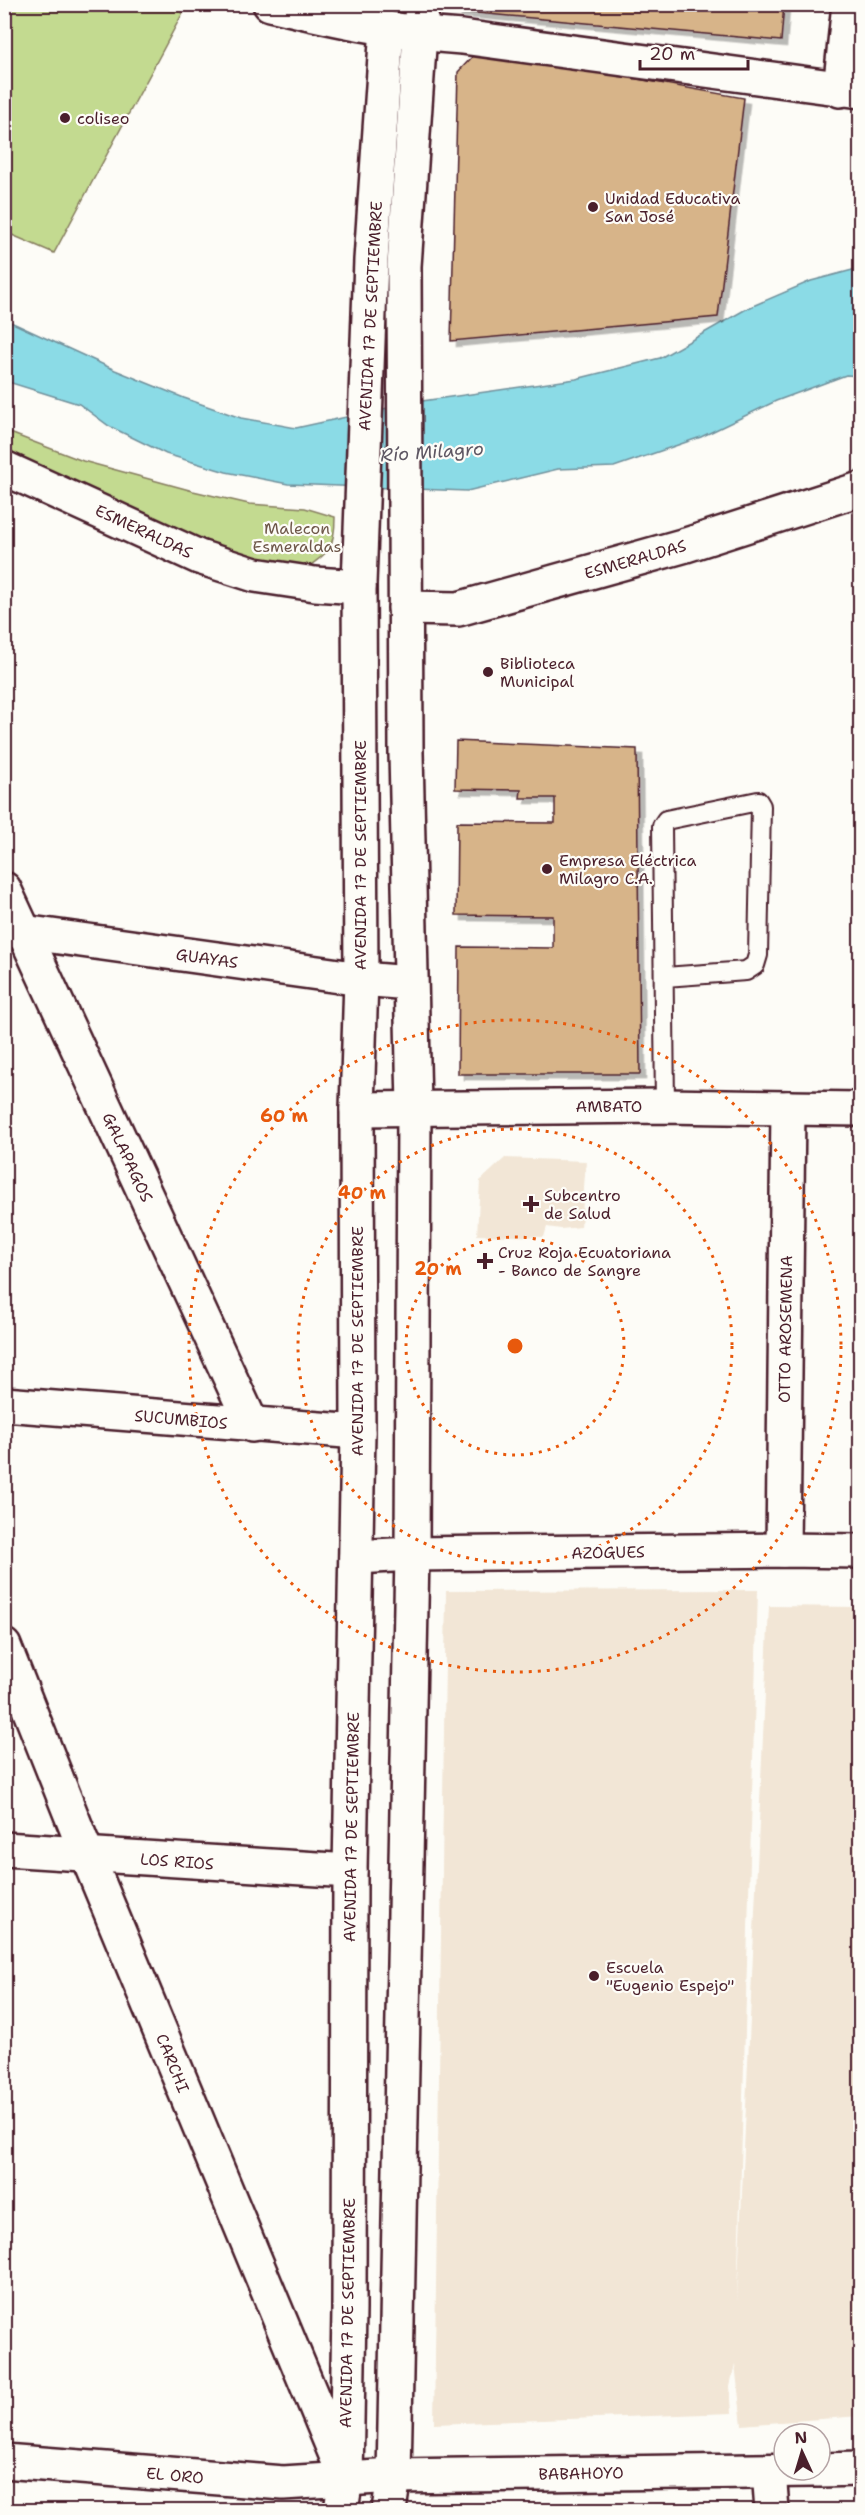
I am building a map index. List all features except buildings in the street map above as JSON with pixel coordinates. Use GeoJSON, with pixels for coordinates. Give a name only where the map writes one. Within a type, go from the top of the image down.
{"type":"FeatureCollection","features":[{"type":"Feature","properties":{"kind":"street"},"geometry":{"type":"LineString","coordinates":[[270,4],[409,22],[462,37],[850,91],[849,4]]}},
{"type":"Feature","properties":{"kind":"street","name":"AVENIDA 17 DE SEPTIEMBRE"},"geometry":{"type":"LineString","coordinates":[[341,2511],[346,2479],[349,2309],[350,1871],[358,1432],[357,1109],[361,979],[359,586],[371,260],[409,22]]}},
{"type":"Feature","properties":{"kind":"street","name":"AVENIDA 17 DE SEPTIEMBRE"},"geometry":{"type":"LineString","coordinates":[[389,2511],[394,2476],[412,1554],[414,1107],[410,983],[405,597],[404,266],[409,22]]}},
{"type":"Feature","properties":{"kind":"street","name":"ESMERALDAS"},"geometry":{"type":"LineString","coordinates":[[4,468],[199,556],[255,575],[315,585],[359,586]]}},
{"type":"Feature","properties":{"kind":"street","name":"ESMERALDAS"},"geometry":{"type":"LineString","coordinates":[[405,597],[458,609],[686,545],[861,489]]}},
{"type":"Feature","properties":{"kind":"street","name":"GALAPAGOS"},"geometry":{"type":"LineString","coordinates":[[4,889],[15,931],[252,1425]]}},
{"type":"Feature","properties":{"kind":"street","name":"GUAYAS"},"geometry":{"type":"LineString","coordinates":[[15,931],[361,979],[410,983]]}},
{"type":"Feature","properties":{"kind":"street","name":"AMBATO"},"geometry":{"type":"LineString","coordinates":[[357,1109],[665,1106],[861,1109]]}},
{"type":"Feature","properties":{"kind":"street","name":"OTTO AROSEMENA"},"geometry":{"type":"LineString","coordinates":[[783,1550],[788,1108]]}},
{"type":"Feature","properties":{"kind":"street","name":"SUCUMBIOS"},"geometry":{"type":"LineString","coordinates":[[4,1404],[358,1432]]}},
{"type":"Feature","properties":{"kind":"street","name":"AZOGUES"},"geometry":{"type":"LineString","coordinates":[[356,1557],[412,1554],[861,1551]]}},
{"type":"Feature","properties":{"kind":"street","name":"CARCHI"},"geometry":{"type":"LineString","coordinates":[[4,1646],[87,1855],[346,2479]]}},
{"type":"Feature","properties":{"kind":"street","name":"LOS RIOS"},"geometry":{"type":"LineString","coordinates":[[4,1849],[350,1871]]}},
{"type":"Feature","properties":{"kind":"street","name":"EL ORO"},"geometry":{"type":"LineString","coordinates":[[4,2461],[283,2483],[346,2479]]}},
{"type":"Feature","properties":{"kind":"street"},"geometry":{"type":"LineString","coordinates":[[832,2470],[861,2469]]}},
{"type":"Feature","properties":{"kind":"street"},"geometry":{"type":"LineString","coordinates":[[769,2471],[772,2511]]}},
{"type":"Feature","properties":{"kind":"street","name":"BABAHOYO"},"geometry":{"type":"LineString","coordinates":[[346,2479],[394,2476],[772,2471]]}},
{"type":"Feature","properties":{"kind":"lane"},"geometry":{"type":"LineString","coordinates":[[665,977],[746,971],[755,965],[758,955],[761,818],[761,806],[758,801],[666,820],[662,826],[665,1106]]}},
{"type":"Feature","properties":{"kind":"shaded area","name":"Subcentro de Salud"},"geometry":{"type":"Polygon","coordinates":[[[505,1158],[586,1161],[581,1227],[561,1229],[547,1227],[544,1237],[477,1235],[480,1181],[505,1158]]]}},
{"type":"Feature","properties":{"kind":"shaded area","name":"Escuela \"Eugenio Espejo\""},"geometry":{"type":"Polygon","coordinates":[[[758,1590],[737,2302],[769,1606],[860,1607],[860,2416],[742,2425],[735,2364],[730,2386],[732,2413],[434,2424],[446,1591],[758,1590]]]}},
{"type":"Feature","properties":{"kind":"green space","name":"coliseo"},"geometry":{"type":"Polygon","coordinates":[[[5,4],[187,5],[54,253],[5,232],[5,4]]]}},
{"type":"Feature","properties":{"kind":"green space"},"geometry":{"type":"Polygon","coordinates":[[[275,5],[456,5],[456,11],[346,22],[275,5]]]}},
{"type":"Feature","properties":{"kind":"green space","name":"Malecon Esmeraldas"},"geometry":{"type":"Polygon","coordinates":[[[5,431],[83,461],[193,491],[249,504],[305,508],[335,517],[334,535],[330,547],[321,558],[306,568],[241,558],[5,455],[5,431]]]}},
{"type":"Feature","properties":{"kind":"water","name":"Río Milagro"},"geometry":{"type":"Polygon","coordinates":[[[860,268],[860,376],[846,375],[776,401],[701,437],[614,467],[558,469],[467,491],[288,484],[226,472],[166,454],[109,426],[79,404],[5,381],[4,319],[115,370],[184,398],[241,418],[296,428],[415,402],[576,379],[660,358],[748,308],[811,281],[860,268]]]}},
{"type":"Feature","properties":{"kind":"place","name":"coliseo"},"geometry":{"type":"Point","coordinates":[65,118]}},
{"type":"Feature","properties":{"kind":"place","name":"Unidad Educativa San José"},"geometry":{"type":"Point","coordinates":[593,207]}},
{"type":"Feature","properties":{"kind":"place","name":"Biblioteca Municipal"},"geometry":{"type":"Point","coordinates":[488,672]}},
{"type":"Feature","properties":{"kind":"place","name":"Empresa Eléctrica Milagro C.A."},"geometry":{"type":"Point","coordinates":[547,869]}},
{"type":"Feature","properties":{"kind":"place","name":"Subcentro de Salud"},"geometry":{"type":"Point","coordinates":[531,1204]}},
{"type":"Feature","properties":{"kind":"place","name":"Cruz Roja Ecuatoriana - Banco de Sangre"},"geometry":{"type":"Point","coordinates":[485,1261]}},
{"type":"Feature","properties":{"kind":"place","name":"Escuela \"Eugenio Espejo\""},"geometry":{"type":"Point","coordinates":[594,1976]}}]}
